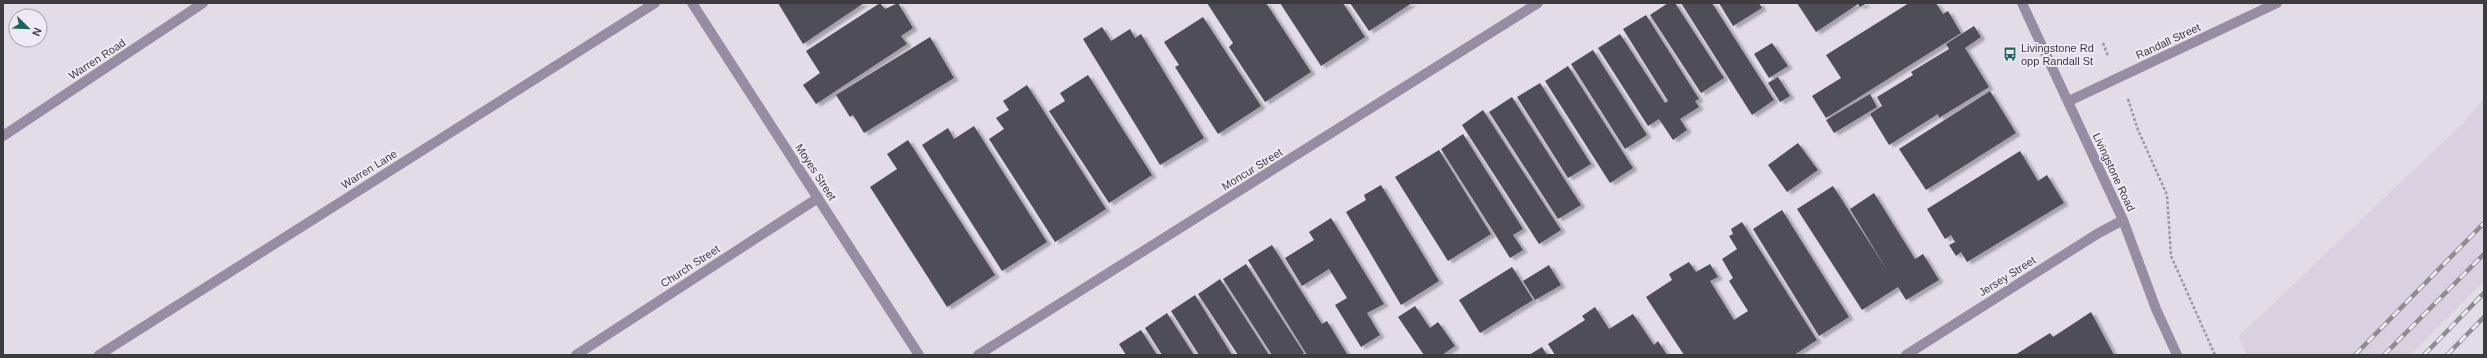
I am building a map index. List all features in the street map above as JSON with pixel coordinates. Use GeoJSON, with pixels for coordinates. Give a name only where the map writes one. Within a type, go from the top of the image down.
{"type":"FeatureCollection","features":[{"type":"Feature","properties":{"kind":"street","name":"Warren Road"},"geometry":{"type":"LineString","coordinates":[[3,136],[204,3]]}},
{"type":"Feature","properties":{"kind":"street","name":"Warren Lane"},"geometry":{"type":"LineString","coordinates":[[99,355],[655,3]]}},
{"type":"Feature","properties":{"kind":"street","name":"Moyes Street"},"geometry":{"type":"LineString","coordinates":[[692,3],[919,355]]}},
{"type":"Feature","properties":{"kind":"street","name":"Moncur Street"},"geometry":{"type":"LineString","coordinates":[[978,355],[1538,3]]}},
{"type":"Feature","properties":{"kind":"street","name":"Livingstone Road"},"geometry":{"type":"LineString","coordinates":[[2022,3],[2069,101],[2123,220],[2156,310],[2177,355]]}},
{"type":"Feature","properties":{"kind":"street","name":"Randall Street"},"geometry":{"type":"LineString","coordinates":[[2069,101],[2277,3]]}},
{"type":"Feature","properties":{"kind":"street","name":"Church Street"},"geometry":{"type":"LineString","coordinates":[[576,355],[818,198]]}},
{"type":"Feature","properties":{"kind":"street","name":"Jersey Street"},"geometry":{"type":"LineString","coordinates":[[1906,355],[2097,234],[2123,220]]}},
{"type":"Feature","properties":{"kind":"path"},"geometry":{"type":"LineString","coordinates":[[2103,43],[2167,195],[2171,256],[2215,355]]}},
{"type":"Feature","properties":{"kind":"shaded area"},"geometry":{"type":"Polygon","coordinates":[[[2484,98],[2484,281],[2410,355],[2247,355],[2238,337],[2463,123],[2484,98]]]}},
{"type":"Feature","properties":{"kind":"building"},"geometry":{"type":"Polygon","coordinates":[[[778,3],[864,3],[803,44],[778,3]]]}},
{"type":"Feature","properties":{"kind":"building"},"geometry":{"type":"Polygon","coordinates":[[[880,3],[885,9],[898,3],[913,28],[901,36],[907,44],[816,104],[803,85],[820,73],[806,51],[880,3]]]}},
{"type":"Feature","properties":{"kind":"building"},"geometry":{"type":"Polygon","coordinates":[[[1207,3],[1266,3],[1311,72],[1265,102],[1229,47],[1233,43],[1207,3]]]}},
{"type":"Feature","properties":{"kind":"building"},"geometry":{"type":"Polygon","coordinates":[[[1280,3],[1343,3],[1365,37],[1321,66],[1280,3]]]}},
{"type":"Feature","properties":{"kind":"building"},"geometry":{"type":"Polygon","coordinates":[[[1350,3],[1412,3],[1369,31],[1350,3]]]}},
{"type":"Feature","properties":{"kind":"building"},"geometry":{"type":"Polygon","coordinates":[[[1668,3],[1675,3],[1724,78],[1701,93],[1650,15],[1668,3]]]}},
{"type":"Feature","properties":{"kind":"building"},"geometry":{"type":"Polygon","coordinates":[[[1681,3],[1712,3],[1774,100],[1752,115],[1681,3]]]}},
{"type":"Feature","properties":{"kind":"building"},"geometry":{"type":"Polygon","coordinates":[[[1719,3],[1759,3],[1762,8],[1733,26],[1719,3]]]}},
{"type":"Feature","properties":{"kind":"building"},"geometry":{"type":"Polygon","coordinates":[[[1797,3],[1867,3],[1860,7],[1858,4],[1816,32],[1797,3]]]}},
{"type":"Feature","properties":{"kind":"building"},"geometry":{"type":"Polygon","coordinates":[[[1909,3],[1936,3],[1943,14],[1948,11],[1961,33],[1826,118],[1812,96],[1841,78],[1826,55],[1909,3]]]}},
{"type":"Feature","properties":{"kind":"building"},"geometry":{"type":"Polygon","coordinates":[[[1646,15],[1699,99],[1695,101],[1699,107],[1680,119],[1687,130],[1673,140],[1659,119],[1648,126],[1598,48],[1620,34],[1665,103],[1668,101],[1623,29],[1646,15]]]}},
{"type":"Feature","properties":{"kind":"building"},"geometry":{"type":"Polygon","coordinates":[[[1203,17],[1261,106],[1218,134],[1175,67],[1179,65],[1164,42],[1203,17]]]}},
{"type":"Feature","properties":{"kind":"building"},"geometry":{"type":"Polygon","coordinates":[[[1974,26],[1981,37],[1965,48],[1989,87],[1939,118],[1938,114],[1889,145],[1870,114],[1882,106],[1877,97],[1913,75],[1911,72],[1949,49],[1946,44],[1974,26]]]}},
{"type":"Feature","properties":{"kind":"building"},"geometry":{"type":"Polygon","coordinates":[[[1102,27],[1111,41],[1130,29],[1135,38],[1141,34],[1204,138],[1160,165],[1083,39],[1102,27]]]}},
{"type":"Feature","properties":{"kind":"building"},"geometry":{"type":"Polygon","coordinates":[[[930,37],[954,78],[864,133],[853,115],[850,117],[836,95],[930,37]]]}},
{"type":"Feature","properties":{"kind":"building"},"geometry":{"type":"Polygon","coordinates":[[[1772,43],[1788,66],[1769,78],[1754,54],[1772,43]]]}},
{"type":"Feature","properties":{"kind":"building"},"geometry":{"type":"Polygon","coordinates":[[[1593,50],[1647,135],[1625,149],[1571,64],[1593,50]]]}},
{"type":"Feature","properties":{"kind":"building"},"geometry":{"type":"Polygon","coordinates":[[[1568,66],[1633,168],[1610,183],[1545,81],[1568,66]]]}},
{"type":"Feature","properties":{"kind":"building"},"geometry":{"type":"Polygon","coordinates":[[[1088,75],[1152,175],[1109,203],[1049,111],[1065,101],[1060,93],[1088,75]]]}},
{"type":"Feature","properties":{"kind":"building"},"geometry":{"type":"Polygon","coordinates":[[[1778,77],[1790,96],[1780,102],[1768,83],[1778,77]]]}},
{"type":"Feature","properties":{"kind":"building"},"geometry":{"type":"Polygon","coordinates":[[[1540,83],[1591,164],[1568,178],[1517,97],[1540,83]]]}},
{"type":"Feature","properties":{"kind":"building"},"geometry":{"type":"Polygon","coordinates":[[[1027,85],[1106,209],[1055,242],[989,139],[1004,129],[996,118],[1009,110],[1003,101],[1027,85]]]}},
{"type":"Feature","properties":{"kind":"building"},"geometry":{"type":"Polygon","coordinates":[[[1990,91],[2016,133],[1926,190],[1899,149],[1990,91]]]}},
{"type":"Feature","properties":{"kind":"building"},"geometry":{"type":"Polygon","coordinates":[[[1870,94],[1877,107],[1834,133],[1826,120],[1870,94]]]}},
{"type":"Feature","properties":{"kind":"building"},"geometry":{"type":"Polygon","coordinates":[[[1512,97],[1581,205],[1558,219],[1489,112],[1512,97]]]}},
{"type":"Feature","properties":{"kind":"building"},"geometry":{"type":"Polygon","coordinates":[[[1483,110],[1561,230],[1539,244],[1462,125],[1483,110]]]}},
{"type":"Feature","properties":{"kind":"building"},"geometry":{"type":"Polygon","coordinates":[[[974,126],[1047,242],[1002,271],[922,145],[948,128],[954,139],[974,126]]]}},
{"type":"Feature","properties":{"kind":"building"},"geometry":{"type":"Polygon","coordinates":[[[1463,134],[1523,229],[1513,235],[1523,250],[1510,258],[1441,149],[1463,134]]]}},
{"type":"Feature","properties":{"kind":"building"},"geometry":{"type":"Polygon","coordinates":[[[908,140],[995,275],[947,307],[870,187],[897,169],[887,154],[908,140]]]}},
{"type":"Feature","properties":{"kind":"building"},"geometry":{"type":"Polygon","coordinates":[[[1798,143],[1818,170],[1787,192],[1768,165],[1798,143]]]}},
{"type":"Feature","properties":{"kind":"building"},"geometry":{"type":"Polygon","coordinates":[[[1439,150],[1491,234],[1448,261],[1395,177],[1439,150]]]}},
{"type":"Feature","properties":{"kind":"building"},"geometry":{"type":"Polygon","coordinates":[[[2020,151],[2038,181],[2047,175],[2064,203],[1967,262],[1961,252],[1956,256],[1949,245],[1955,242],[1951,235],[1945,239],[1927,209],[2020,151]]]}},
{"type":"Feature","properties":{"kind":"building"},"geometry":{"type":"Polygon","coordinates":[[[1381,185],[1439,281],[1401,305],[1346,212],[1366,200],[1364,195],[1381,185]]]}},
{"type":"Feature","properties":{"kind":"building"},"geometry":{"type":"Polygon","coordinates":[[[1833,186],[1887,270],[1850,209],[1874,193],[1915,259],[1923,254],[1939,280],[1906,300],[1898,287],[1862,310],[1797,209],[1833,186]]]}},
{"type":"Feature","properties":{"kind":"building"},"geometry":{"type":"Polygon","coordinates":[[[1782,210],[1849,317],[1819,336],[1753,229],[1782,210]]]}},
{"type":"Feature","properties":{"kind":"building"},"geometry":{"type":"Polygon","coordinates":[[[1331,218],[1384,304],[1367,313],[1380,335],[1361,347],[1335,305],[1347,298],[1329,269],[1302,286],[1285,258],[1314,240],[1309,232],[1331,218]]]}},
{"type":"Feature","properties":{"kind":"building"},"geometry":{"type":"Polygon","coordinates":[[[1742,222],[1817,340],[1794,355],[1684,355],[1646,297],[1672,280],[1669,274],[1689,262],[1696,272],[1710,264],[1718,277],[1710,281],[1734,320],[1748,311],[1729,281],[1733,278],[1722,259],[1737,249],[1729,236],[1733,234],[1731,229],[1742,222]]]}},
{"type":"Feature","properties":{"kind":"building"},"geometry":{"type":"Polygon","coordinates":[[[1272,245],[1322,324],[1327,321],[1347,354],[1307,355],[1248,260],[1272,245]]]}},
{"type":"Feature","properties":{"kind":"building"},"geometry":{"type":"Polygon","coordinates":[[[1246,264],[1304,353],[1301,355],[1272,355],[1223,279],[1246,264]]]}},
{"type":"Feature","properties":{"kind":"building"},"geometry":{"type":"Polygon","coordinates":[[[1549,265],[1561,285],[1535,300],[1523,281],[1549,265]]]}},
{"type":"Feature","properties":{"kind":"building"},"geometry":{"type":"Polygon","coordinates":[[[1512,267],[1533,300],[1480,333],[1459,300],[1512,267]]]}},
{"type":"Feature","properties":{"kind":"building"},"geometry":{"type":"Polygon","coordinates":[[[1220,279],[1269,355],[1238,355],[1198,294],[1220,279]]]}},
{"type":"Feature","properties":{"kind":"building"},"geometry":{"type":"Polygon","coordinates":[[[1195,295],[1232,355],[1199,355],[1171,311],[1195,295]]]}},
{"type":"Feature","properties":{"kind":"building"},"geometry":{"type":"Polygon","coordinates":[[[1415,306],[1430,328],[1438,322],[1455,346],[1442,355],[1424,355],[1398,317],[1415,306]]]}},
{"type":"Feature","properties":{"kind":"building"},"geometry":{"type":"Polygon","coordinates":[[[1595,307],[1609,329],[1633,314],[1654,345],[1658,341],[1667,355],[1555,355],[1548,344],[1585,320],[1582,316],[1595,307]]]}},
{"type":"Feature","properties":{"kind":"building"},"geometry":{"type":"Polygon","coordinates":[[[2091,312],[2114,355],[2015,355],[2050,333],[2053,337],[2091,312]]]}},
{"type":"Feature","properties":{"kind":"building"},"geometry":{"type":"Polygon","coordinates":[[[1167,313],[1194,355],[1162,355],[1145,328],[1167,313]]]}},
{"type":"Feature","properties":{"kind":"building"},"geometry":{"type":"Polygon","coordinates":[[[1141,330],[1157,355],[1126,355],[1119,344],[1141,330]]]}},
{"type":"Feature","properties":{"kind":"building"},"geometry":{"type":"Polygon","coordinates":[[[1542,347],[1547,355],[1529,355],[1542,347]]]}},
{"type":"Feature","properties":{"kind":"railway"},"geometry":{"type":"LineString","coordinates":[[2355,355],[2484,223]]}},
{"type":"Feature","properties":{"kind":"railway"},"geometry":{"type":"LineString","coordinates":[[2384,355],[2484,254]]}},
{"type":"Feature","properties":{"kind":"railway"},"geometry":{"type":"LineString","coordinates":[[2424,355],[2484,293]]}},
{"type":"Feature","properties":{"kind":"railway"},"geometry":{"type":"LineString","coordinates":[[2447,355],[2484,317]]}},
{"type":"Feature","properties":{"kind":"place","name":"Livingstone Rd opp Randall St"},"geometry":{"type":"Point","coordinates":[2010,54]}}]}
